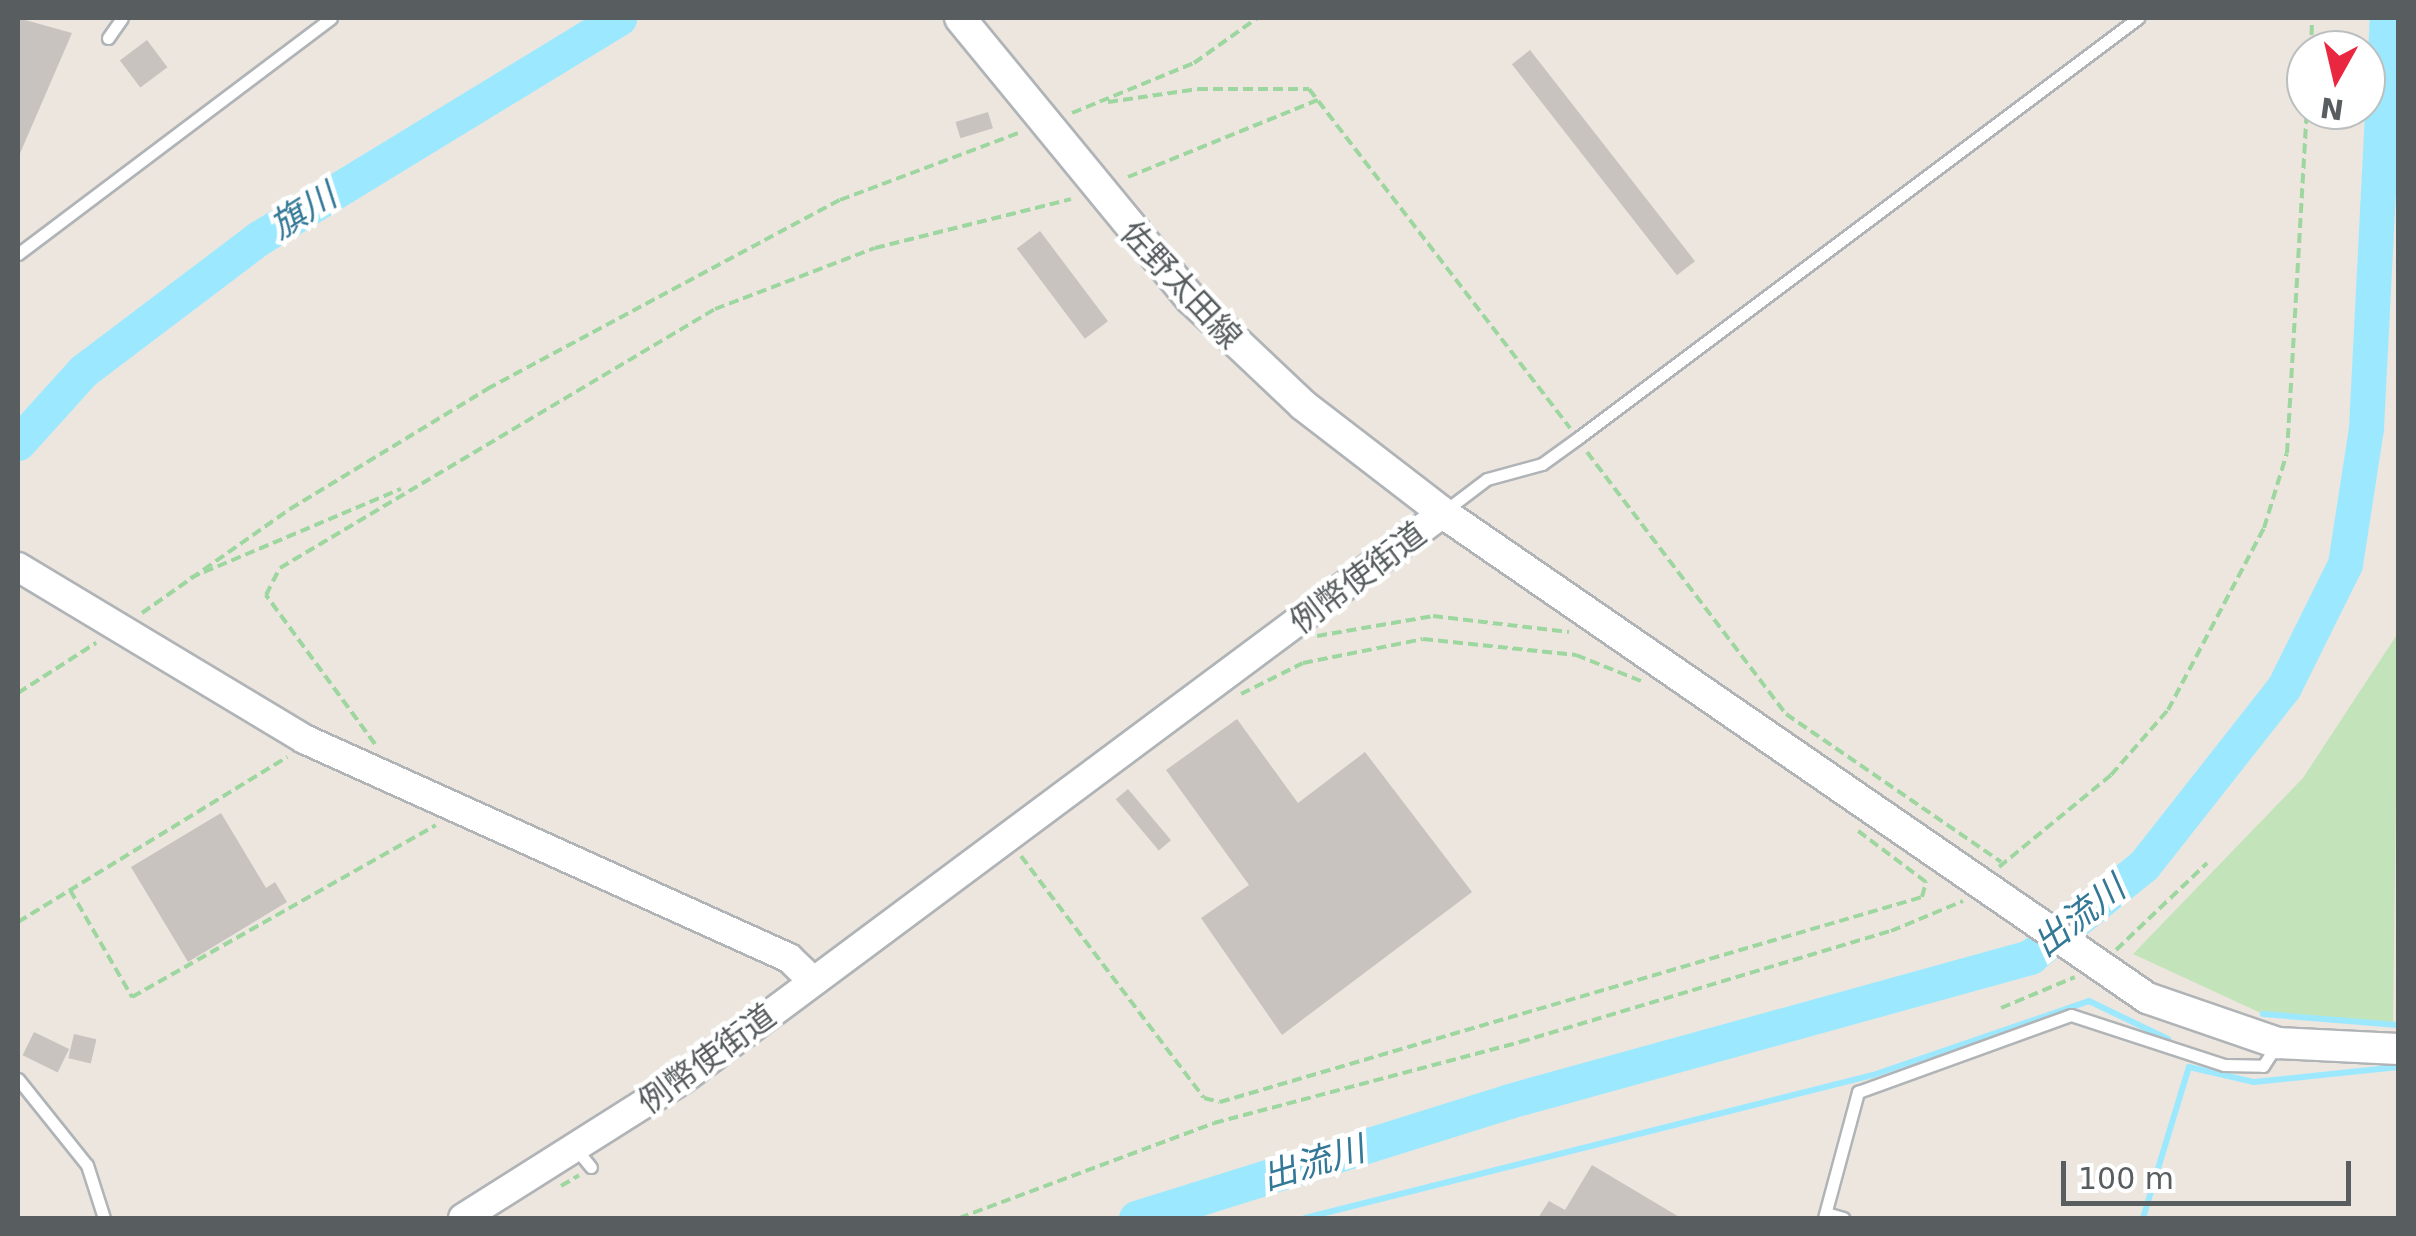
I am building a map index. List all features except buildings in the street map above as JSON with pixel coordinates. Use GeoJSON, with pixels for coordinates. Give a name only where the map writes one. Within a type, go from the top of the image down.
{"type":"FeatureCollection","features":[{"type":"Feature","properties":{"kind":"main road","name":"佐野太田線"},"geometry":{"type":"LineString","coordinates":[[960,18],[1036,118],[1225,334],[1442,513]]}},
{"type":"Feature","properties":{"kind":"main road","name":"例幣使街道"},"geometry":{"type":"LineString","coordinates":[[1442,513],[2086,960],[2175,1012],[2278,1043],[2398,1049]]}},
{"type":"Feature","properties":{"kind":"street","name":"例幣使街道"},"geometry":{"type":"LineString","coordinates":[[463,1218],[584,1159],[813,982],[1442,513]]}},
{"type":"Feature","properties":{"kind":"street"},"geometry":{"type":"LineString","coordinates":[[18,567],[304,739],[789,958],[813,982]]}},
{"type":"Feature","properties":{"kind":"lane"},"geometry":{"type":"LineString","coordinates":[[108,38],[122,18]]}},
{"type":"Feature","properties":{"kind":"lane"},"geometry":{"type":"LineString","coordinates":[[18,254],[331,18]]}},
{"type":"Feature","properties":{"kind":"lane"},"geometry":{"type":"LineString","coordinates":[[1442,513],[1487,479],[1542,464],[2138,18]]}},
{"type":"Feature","properties":{"kind":"lane"},"geometry":{"type":"LineString","coordinates":[[1843,1218],[1825,1216],[1858,1092],[2071,1015],[2224,1065],[2263,1066],[2278,1043]]}},
{"type":"Feature","properties":{"kind":"lane"},"geometry":{"type":"LineString","coordinates":[[18,1079],[87,1166],[104,1218]]}},
{"type":"Feature","properties":{"kind":"path"},"geometry":{"type":"LineString","coordinates":[[1104,102],[1194,63],[1257,18]]}},
{"type":"Feature","properties":{"kind":"path"},"geometry":{"type":"LineString","coordinates":[[18,693],[108,623],[186,579],[486,389],[840,200],[1036,118],[1104,102],[1244,88],[1309,89],[1786,714],[2003,864]]}},
{"type":"Feature","properties":{"kind":"path"},"geometry":{"type":"LineString","coordinates":[[1128,177],[1320,99]]}},
{"type":"Feature","properties":{"kind":"path"},"geometry":{"type":"LineString","coordinates":[[958,1218],[1214,1124],[1892,931],[1985,889],[2003,864],[2111,775],[2168,710],[2264,528],[2287,452],[2307,130]]}},
{"type":"Feature","properties":{"kind":"path"},"geometry":{"type":"LineString","coordinates":[[386,776],[381,753],[266,595],[280,568],[403,489],[715,310],[874,248],[1071,199]]}},
{"type":"Feature","properties":{"kind":"path"},"geometry":{"type":"LineString","coordinates":[[186,579],[403,489]]}},
{"type":"Feature","properties":{"kind":"path"},"geometry":{"type":"LineString","coordinates":[[1310,638],[1433,616],[1584,635]]}},
{"type":"Feature","properties":{"kind":"path"},"geometry":{"type":"LineString","coordinates":[[1236,697],[1304,663],[1423,638],[1576,655],[1652,687]]}},
{"type":"Feature","properties":{"kind":"path"},"geometry":{"type":"LineString","coordinates":[[18,922],[304,739]]}},
{"type":"Feature","properties":{"kind":"path"},"geometry":{"type":"LineString","coordinates":[[70,890],[132,997],[145,994],[431,829],[451,805]]}},
{"type":"Feature","properties":{"kind":"path"},"geometry":{"type":"LineString","coordinates":[[1036,844],[1020,856],[1204,1098],[1220,1102],[1922,898],[1926,882],[1856,830]]}},
{"type":"Feature","properties":{"kind":"green space"},"geometry":{"type":"Polygon","coordinates":[[[2398,633],[2393,1026],[2263,1014],[2133,954],[2303,778],[2398,633]]]}},
{"type":"Feature","properties":{"kind":"waterway","name":"旗川"},"geometry":{"type":"LineString","coordinates":[[18,443],[83,371],[259,238],[619,18]]}},
{"type":"Feature","properties":{"kind":"waterway","name":"出流川"},"geometry":{"type":"LineString","coordinates":[[1136,1218],[1509,1101],[2030,957],[2144,865],[2284,687],[2345,564],[2366,428],[2387,18]]}},
{"type":"Feature","properties":{"kind":"waterway"},"geometry":{"type":"LineString","coordinates":[[1305,1218],[1873,1075],[2089,1001],[2168,1039]]}},
{"type":"Feature","properties":{"kind":"waterway"},"geometry":{"type":"LineString","coordinates":[[2263,1014],[2398,1025]]}},
{"type":"Feature","properties":{"kind":"waterway"},"geometry":{"type":"LineString","coordinates":[[2143,1218],[2189,1067],[2254,1082],[2398,1067]]}}]}
